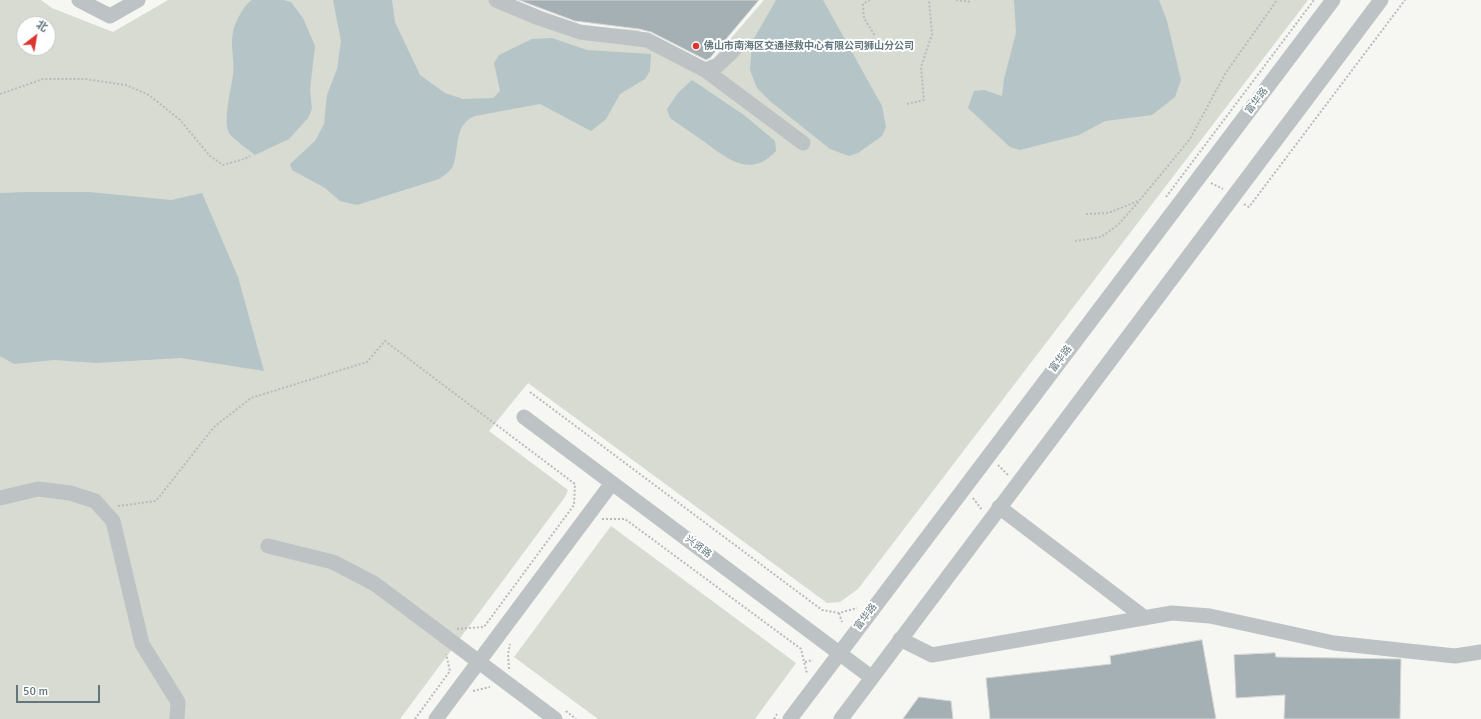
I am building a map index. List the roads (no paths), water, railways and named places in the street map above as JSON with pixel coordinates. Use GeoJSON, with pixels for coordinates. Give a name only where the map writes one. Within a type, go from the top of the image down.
{"type":"FeatureCollection","features":[{"type":"Feature","properties":{"kind":"street"},"geometry":{"type":"LineString","coordinates":[[79,0],[110,16],[138,0]]}},
{"type":"Feature","properties":{"kind":"street"},"geometry":{"type":"LineString","coordinates":[[496,0],[539,18],[580,32],[646,40],[704,70],[803,144]]}},
{"type":"Feature","properties":{"kind":"street","name":"富华路"},"geometry":{"type":"LineString","coordinates":[[784,716],[839,653],[1333,0]]}},
{"type":"Feature","properties":{"kind":"street"},"geometry":{"type":"LineString","coordinates":[[841,719],[871,677],[1382,0]]}},
{"type":"Feature","properties":{"kind":"street"},"geometry":{"type":"LineString","coordinates":[[704,70],[718,65],[734,50]]}},
{"type":"Feature","properties":{"kind":"street","name":"兴贤路"},"geometry":{"type":"LineString","coordinates":[[524,417],[871,677]]}},
{"type":"Feature","properties":{"kind":"street"},"geometry":{"type":"LineString","coordinates":[[436,719],[612,483]]}},
{"type":"Feature","properties":{"kind":"street"},"geometry":{"type":"LineString","coordinates":[[0,498],[38,489],[70,493],[96,501],[114,521],[142,644],[178,702],[177,719]]}},
{"type":"Feature","properties":{"kind":"street"},"geometry":{"type":"LineString","coordinates":[[1000,506],[1145,618]]}},
{"type":"Feature","properties":{"kind":"street"},"geometry":{"type":"LineString","coordinates":[[268,546],[333,562],[375,584],[479,661],[559,715]]}},
{"type":"Feature","properties":{"kind":"street"},"geometry":{"type":"LineString","coordinates":[[900,639],[932,656],[1172,613],[1210,616],[1334,643],[1455,656],[1481,652]]}},
{"type":"Feature","properties":{"kind":"place","name":"佛山市南海区交通拯救中心有限公司狮山分公司"},"geometry":{"type":"Point","coordinates":[696,46]}}]}
